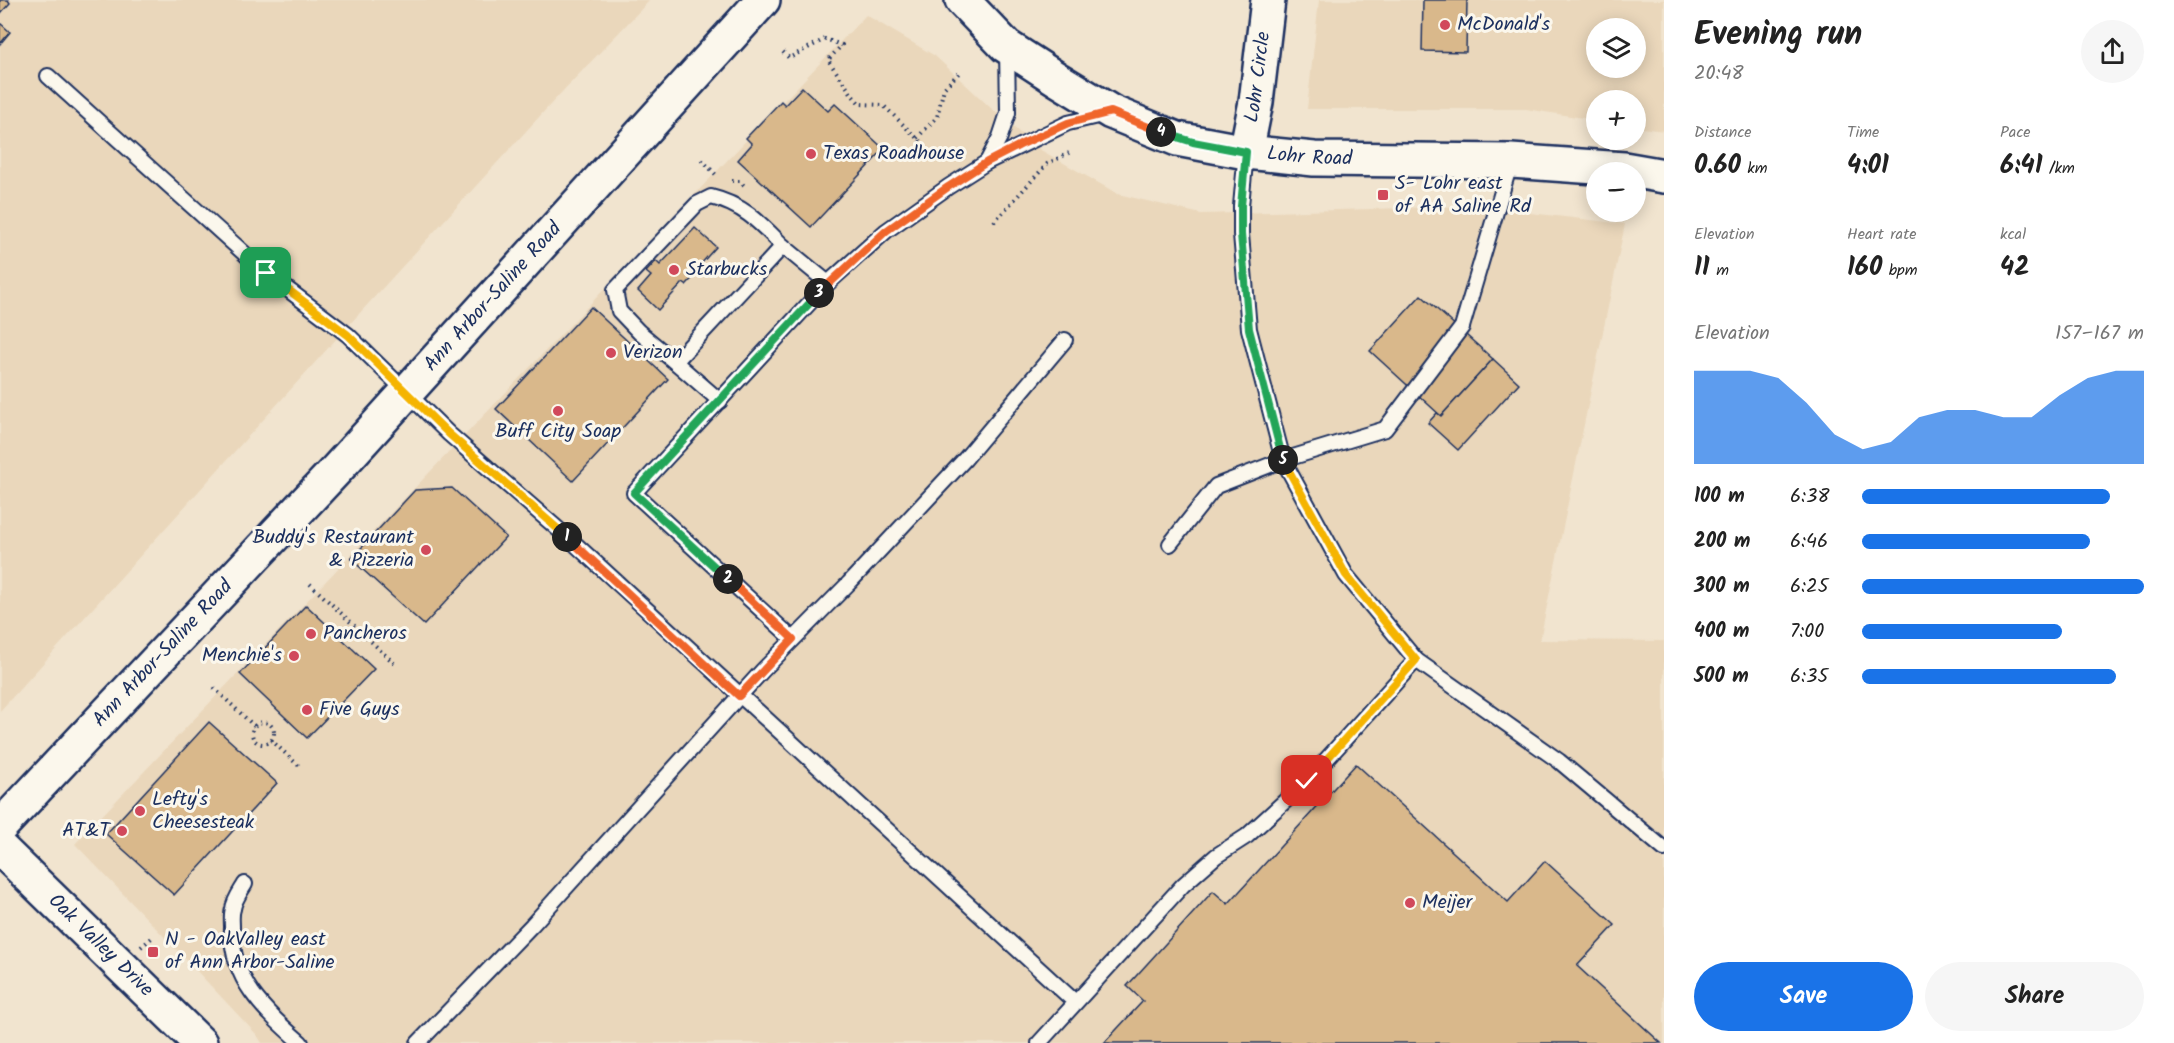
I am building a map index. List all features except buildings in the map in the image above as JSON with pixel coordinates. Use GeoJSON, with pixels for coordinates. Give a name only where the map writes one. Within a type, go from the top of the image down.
{"type":"FeatureCollection","features":[{"type":"Feature","properties":{"kind":"street","name":"Ann Arbor-Saline Road"},"geometry":{"type":"LineString","coordinates":[[0,827],[405,393],[763,0]]}},
{"type":"Feature","properties":{"kind":"street","name":"Lohr Road"},"geometry":{"type":"LineString","coordinates":[[962,0],[1006,46],[1111,112],[1178,139],[1246,152],[1314,159],[1511,160],[1624,169],[1664,176]]}},
{"type":"Feature","properties":{"kind":"street","name":"Lohr Circle"},"geometry":{"type":"LineString","coordinates":[[1246,152],[1256,102],[1268,0]]}},
{"type":"Feature","properties":{"kind":"street","name":"Oak Valley Drive"},"geometry":{"type":"LineString","coordinates":[[0,848],[200,1043]]}},
{"type":"Feature","properties":{"kind":"lane"},"geometry":{"type":"LineString","coordinates":[[987,162],[1008,113],[1006,46]]}},
{"type":"Feature","properties":{"kind":"lane"},"geometry":{"type":"LineString","coordinates":[[48,76],[266,273],[348,335],[449,434],[574,543],[1075,1002]]}},
{"type":"Feature","properties":{"kind":"lane"},"geometry":{"type":"LineString","coordinates":[[793,639],[634,493],[828,284],[886,231],[987,162],[1068,123],[1111,112]]}},
{"type":"Feature","properties":{"kind":"lane"},"geometry":{"type":"LineString","coordinates":[[1246,152],[1241,234],[1249,329],[1283,460],[1346,575],[1416,660],[1558,761],[1664,849]]}},
{"type":"Feature","properties":{"kind":"lane"},"geometry":{"type":"LineString","coordinates":[[1170,544],[1216,486],[1283,460],[1385,429],[1462,327],[1511,160]]}},
{"type":"Feature","properties":{"kind":"lane"},"geometry":{"type":"LineString","coordinates":[[720,400],[639,332],[619,311],[615,290],[697,204],[711,197],[729,201],[745,210],[828,284]]}},
{"type":"Feature","properties":{"kind":"lane"},"geometry":{"type":"LineString","coordinates":[[675,362],[783,246]]}},
{"type":"Feature","properties":{"kind":"lane"},"geometry":{"type":"LineString","coordinates":[[418,1043],[532,925],[739,696],[965,459],[1065,340]]}},
{"type":"Feature","properties":{"kind":"lane"},"geometry":{"type":"LineString","coordinates":[[1039,1043],[1183,885],[1216,856],[1247,836],[1307,781],[1416,660]]}},
{"type":"Feature","properties":{"kind":"lane"},"geometry":{"type":"LineString","coordinates":[[245,884],[233,908],[232,939],[236,964],[244,982],[278,1022],[301,1043]]}},
{"type":"Feature","properties":{"kind":"path"},"geometry":{"type":"LineString","coordinates":[[783,52],[789,58],[825,39],[842,45],[828,60],[853,96],[860,104],[883,105],[928,149]]}},
{"type":"Feature","properties":{"kind":"path"},"geometry":{"type":"LineString","coordinates":[[917,138],[937,117],[944,88],[961,71]]}},
{"type":"Feature","properties":{"kind":"path"},"geometry":{"type":"LineString","coordinates":[[994,222],[1047,164],[1069,153]]}},
{"type":"Feature","properties":{"kind":"path"},"geometry":{"type":"LineString","coordinates":[[310,584],[394,663]]}},
{"type":"Feature","properties":{"kind":"path"},"geometry":{"type":"LineString","coordinates":[[214,688],[254,726]]}},
{"type":"Feature","properties":{"kind":"path"},"geometry":{"type":"LineString","coordinates":[[261,722],[269,724],[274,734],[271,740],[261,745],[255,741],[252,735],[254,726],[261,722]]}},
{"type":"Feature","properties":{"kind":"path"},"geometry":{"type":"LineString","coordinates":[[271,740],[299,766]]}},
{"type":"Feature","properties":{"kind":"path"},"geometry":{"type":"LineString","coordinates":[[140,948],[154,936]]}},
{"type":"Feature","properties":{"kind":"shaded area"},"geometry":{"type":"Polygon","coordinates":[[[0,0],[650,0],[560,94],[0,711],[0,0]]]}},
{"type":"Feature","properties":{"kind":"shaded area"},"geometry":{"type":"Polygon","coordinates":[[[1319,0],[1664,0],[1664,131],[1646,129],[1646,90],[1586,90],[1586,118],[1526,109],[1307,109],[1319,0]]]}},
{"type":"Feature","properties":{"kind":"shaded area"},"geometry":{"type":"Polygon","coordinates":[[[866,15],[935,56],[1039,149],[1118,194],[1201,214],[1471,206],[1586,219],[1586,222],[1625,224],[1540,640],[1664,641],[1664,1043],[262,1043],[257,1035],[75,844],[866,15]]]}},
{"type":"Feature","properties":{"kind":"place","name":"McDonald's"},"geometry":{"type":"Point","coordinates":[1445,25]}},
{"type":"Feature","properties":{"kind":"place","name":"Texas Roadhouse"},"geometry":{"type":"Point","coordinates":[811,154]}},
{"type":"Feature","properties":{"kind":"place","name":"S- Lohr east of AA Saline Rd"},"geometry":{"type":"Point","coordinates":[1383,195]}},
{"type":"Feature","properties":{"kind":"place","name":"Starbucks"},"geometry":{"type":"Point","coordinates":[674,270]}},
{"type":"Feature","properties":{"kind":"place","name":"Verizon"},"geometry":{"type":"Point","coordinates":[611,353]}},
{"type":"Feature","properties":{"kind":"place","name":"Buff City Soap"},"geometry":{"type":"Point","coordinates":[558,411]}},
{"type":"Feature","properties":{"kind":"place","name":"Buddy's Restaurant & Pizzeria"},"geometry":{"type":"Point","coordinates":[426,550]}},
{"type":"Feature","properties":{"kind":"place","name":"Pancheros"},"geometry":{"type":"Point","coordinates":[311,634]}},
{"type":"Feature","properties":{"kind":"place","name":"Menchie's"},"geometry":{"type":"Point","coordinates":[294,656]}},
{"type":"Feature","properties":{"kind":"place","name":"Five Guys"},"geometry":{"type":"Point","coordinates":[307,710]}},
{"type":"Feature","properties":{"kind":"place","name":"Lefty's Cheesesteak"},"geometry":{"type":"Point","coordinates":[140,811]}},
{"type":"Feature","properties":{"kind":"place","name":"AT&T"},"geometry":{"type":"Point","coordinates":[122,831]}},
{"type":"Feature","properties":{"kind":"place","name":"Meijer"},"geometry":{"type":"Point","coordinates":[1410,903]}},
{"type":"Feature","properties":{"kind":"place","name":"N - OakValley east of Ann Arbor-Saline"},"geometry":{"type":"Point","coordinates":[153,952]}},
{"type":"Feature","properties":{"kind":"route"},"geometry":{"type":"LineString","coordinates":[[266,273],[348,335],[449,434],[574,543],[739,696],[793,639],[634,493],[828,284],[886,231],[948,187],[987,162],[1068,123],[1111,112],[1178,139],[1246,152],[1241,234],[1249,329],[1283,460],[1346,575],[1416,660],[1307,781]]}}]}
